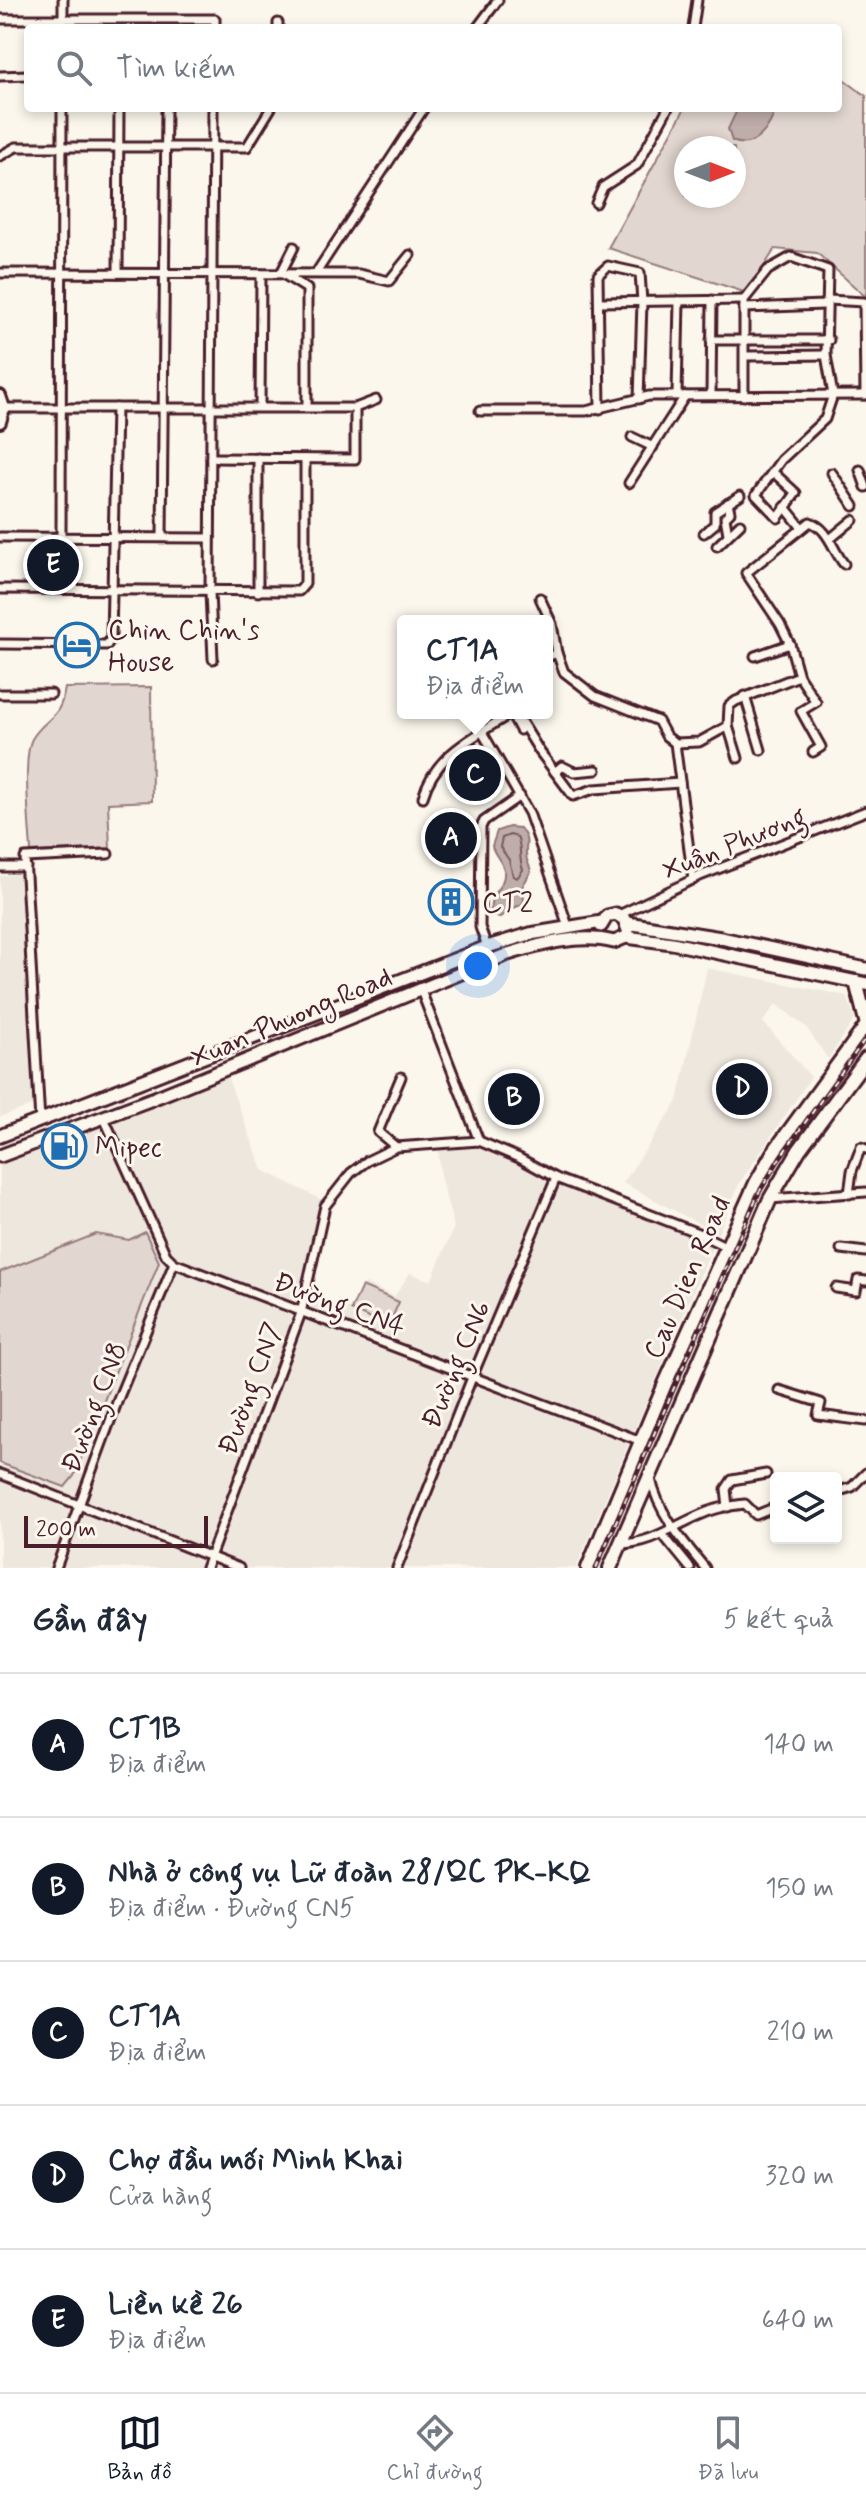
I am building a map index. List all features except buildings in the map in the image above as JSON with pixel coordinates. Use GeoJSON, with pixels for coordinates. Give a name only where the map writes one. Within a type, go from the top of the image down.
{"type":"FeatureCollection","features":[{"type":"Feature","properties":{"kind":"highway"},"geometry":{"type":"LineString","coordinates":[[861,983],[866,1024]]}},
{"type":"Feature","properties":{"kind":"highway","name":"Cau Dien Road"},"geometry":{"type":"LineString","coordinates":[[588,1568],[750,1193],[773,1153],[866,1024]]}},
{"type":"Feature","properties":{"kind":"highway","name":"Cau Dien Road"},"geometry":{"type":"LineString","coordinates":[[610,1568],[770,1199],[799,1150],[866,1059]]}},
{"type":"Feature","properties":{"kind":"highway"},"geometry":{"type":"LineString","coordinates":[[665,1384],[686,1393]]}},
{"type":"Feature","properties":{"kind":"main road"},"geometry":{"type":"LineString","coordinates":[[0,396],[4,408],[0,422]]}},
{"type":"Feature","properties":{"kind":"main road"},"geometry":{"type":"LineString","coordinates":[[861,983],[709,950],[626,937],[614,942],[604,938],[602,922],[611,915],[866,969]]}},
{"type":"Feature","properties":{"kind":"main road"},"geometry":{"type":"LineString","coordinates":[[623,919],[626,937]]}},
{"type":"Feature","properties":{"kind":"main road","name":"Xuan Phuong Road"},"geometry":{"type":"LineString","coordinates":[[0,1136],[487,947],[568,926],[602,922]]}},
{"type":"Feature","properties":{"kind":"main road","name":"Xuan Phuong Road"},"geometry":{"type":"LineString","coordinates":[[0,1156],[104,1118],[420,988],[522,950],[563,941],[604,938]]}},
{"type":"Feature","properties":{"kind":"main road"},"geometry":{"type":"LineString","coordinates":[[16,1130],[24,1148]]}},
{"type":"Feature","properties":{"kind":"street"},"geometry":{"type":"LineString","coordinates":[[63,0],[63,24]]}},
{"type":"Feature","properties":{"kind":"street"},"geometry":{"type":"LineString","coordinates":[[480,24],[498,0]]}},
{"type":"Feature","properties":{"kind":"street"},"geometry":{"type":"LineString","coordinates":[[693,24],[697,0]]}},
{"type":"Feature","properties":{"kind":"street"},"geometry":{"type":"LineString","coordinates":[[0,19],[63,24],[167,23],[215,19],[215,24]]}},
{"type":"Feature","properties":{"kind":"street"},"geometry":{"type":"LineString","coordinates":[[0,76],[24,75]]}},
{"type":"Feature","properties":{"kind":"street"},"geometry":{"type":"LineString","coordinates":[[61,537],[62,112]]}},
{"type":"Feature","properties":{"kind":"street"},"geometry":{"type":"LineString","coordinates":[[118,273],[119,112]]}},
{"type":"Feature","properties":{"kind":"street"},"geometry":{"type":"LineString","coordinates":[[162,537],[166,112]]}},
{"type":"Feature","properties":{"kind":"street"},"geometry":{"type":"LineString","coordinates":[[213,112],[210,592],[213,659]]}},
{"type":"Feature","properties":{"kind":"street"},"geometry":{"type":"LineString","coordinates":[[0,156],[16,147],[247,147],[269,112]]}},
{"type":"Feature","properties":{"kind":"street"},"geometry":{"type":"LineString","coordinates":[[316,273],[421,112]]}},
{"type":"Feature","properties":{"kind":"street"},"geometry":{"type":"LineString","coordinates":[[596,203],[603,187],[637,165],[666,112]]}},
{"type":"Feature","properties":{"kind":"street"},"geometry":{"type":"LineString","coordinates":[[281,273],[294,247]]}},
{"type":"Feature","properties":{"kind":"street"},"geometry":{"type":"LineString","coordinates":[[0,273],[316,273],[359,274],[389,281],[410,255]]}},
{"type":"Feature","properties":{"kind":"street"},"geometry":{"type":"LineString","coordinates":[[744,396],[744,304],[768,270],[791,257],[828,270],[829,340],[826,355],[833,395],[825,419],[771,470],[796,493],[778,518],[756,495],[774,473]]}},
{"type":"Feature","properties":{"kind":"street"},"geometry":{"type":"LineString","coordinates":[[600,409],[598,275],[608,266],[640,273],[639,399]]}},
{"type":"Feature","properties":{"kind":"street"},"geometry":{"type":"LineString","coordinates":[[281,273],[307,289],[307,407]]}},
{"type":"Feature","properties":{"kind":"street"},"geometry":{"type":"LineString","coordinates":[[260,407],[261,274]]}},
{"type":"Feature","properties":{"kind":"street"},"geometry":{"type":"LineString","coordinates":[[711,395],[712,300]]}},
{"type":"Feature","properties":{"kind":"street"},"geometry":{"type":"LineString","coordinates":[[480,411],[600,409],[649,396],[865,395],[864,302],[828,300],[823,305],[744,304],[712,300],[599,302]]}},
{"type":"Feature","properties":{"kind":"street"},"geometry":{"type":"LineString","coordinates":[[629,483],[681,396],[679,301]]}},
{"type":"Feature","properties":{"kind":"street"},"geometry":{"type":"LineString","coordinates":[[711,340],[829,340]]}},
{"type":"Feature","properties":{"kind":"street"},"geometry":{"type":"LineString","coordinates":[[745,356],[826,355]]}},
{"type":"Feature","properties":{"kind":"street"},"geometry":{"type":"LineString","coordinates":[[4,408],[355,408],[376,400]]}},
{"type":"Feature","properties":{"kind":"street"},"geometry":{"type":"LineString","coordinates":[[0,644],[107,645],[112,633],[116,408]]}},
{"type":"Feature","properties":{"kind":"street"},"geometry":{"type":"LineString","coordinates":[[211,458],[355,459],[355,408]]}},
{"type":"Feature","properties":{"kind":"street"},"geometry":{"type":"LineString","coordinates":[[632,437],[653,447]]}},
{"type":"Feature","properties":{"kind":"street"},"geometry":{"type":"LineString","coordinates":[[258,458],[258,592]]}},
{"type":"Feature","properties":{"kind":"street"},"geometry":{"type":"LineString","coordinates":[[0,589],[299,591],[305,584],[305,459]]}},
{"type":"Feature","properties":{"kind":"street"},"geometry":{"type":"LineString","coordinates":[[860,470],[866,487]]}},
{"type":"Feature","properties":{"kind":"street"},"geometry":{"type":"LineString","coordinates":[[832,473],[854,506]]}},
{"type":"Feature","properties":{"kind":"street"},"geometry":{"type":"LineString","coordinates":[[704,533],[715,524],[715,512],[740,496]]}},
{"type":"Feature","properties":{"kind":"street"},"geometry":{"type":"LineString","coordinates":[[728,503],[730,512],[725,517],[728,534]]}},
{"type":"Feature","properties":{"kind":"street"},"geometry":{"type":"LineString","coordinates":[[785,507],[802,528]]}},
{"type":"Feature","properties":{"kind":"street"},"geometry":{"type":"LineString","coordinates":[[830,539],[853,520]]}},
{"type":"Feature","properties":{"kind":"street"},"geometry":{"type":"LineString","coordinates":[[832,744],[817,749],[801,711],[816,702],[799,676],[790,644],[780,624],[746,573],[810,522],[819,525],[844,564]]}},
{"type":"Feature","properties":{"kind":"street"},"geometry":{"type":"LineString","coordinates":[[717,546],[740,524]]}},
{"type":"Feature","properties":{"kind":"street"},"geometry":{"type":"LineString","coordinates":[[0,537],[210,538]]}},
{"type":"Feature","properties":{"kind":"street"},"geometry":{"type":"LineString","coordinates":[[540,598],[548,615]]}},
{"type":"Feature","properties":{"kind":"street"},"geometry":{"type":"LineString","coordinates":[[553,630],[564,672],[595,696],[658,721],[666,736],[675,743],[699,742],[728,726]]}},
{"type":"Feature","properties":{"kind":"street"},"geometry":{"type":"LineString","coordinates":[[755,656],[790,644]]}},
{"type":"Feature","properties":{"kind":"street"},"geometry":{"type":"LineString","coordinates":[[553,655],[557,653]]}},
{"type":"Feature","properties":{"kind":"street"},"geometry":{"type":"LineString","coordinates":[[738,758],[728,726],[729,706],[745,696],[799,676]]}},
{"type":"Feature","properties":{"kind":"street"},"geometry":{"type":"LineString","coordinates":[[0,694],[51,694]]}},
{"type":"Feature","properties":{"kind":"street"},"geometry":{"type":"LineString","coordinates":[[745,696],[761,750]]}},
{"type":"Feature","properties":{"kind":"street"},"geometry":{"type":"LineString","coordinates":[[423,797],[433,770],[451,753],[502,719]]}},
{"type":"Feature","properties":{"kind":"street"},"geometry":{"type":"LineString","coordinates":[[514,719],[520,730]]}},
{"type":"Feature","properties":{"kind":"street"},"geometry":{"type":"LineString","coordinates":[[520,719],[573,796],[594,789],[680,783]]}},
{"type":"Feature","properties":{"kind":"street"},"geometry":{"type":"LineString","coordinates":[[482,732],[520,796],[568,926]]}},
{"type":"Feature","properties":{"kind":"street"},"geometry":{"type":"LineString","coordinates":[[675,743],[693,880]]}},
{"type":"Feature","properties":{"kind":"street"},"geometry":{"type":"LineString","coordinates":[[555,772],[562,766],[574,772],[596,770]]}},
{"type":"Feature","properties":{"kind":"street"},"geometry":{"type":"LineString","coordinates":[[487,947],[480,927],[481,827],[484,821],[520,796]]}},
{"type":"Feature","properties":{"kind":"street","name":"Xuân Phương"},"geometry":{"type":"LineString","coordinates":[[623,919],[693,880],[866,811]]}},
{"type":"Feature","properties":{"kind":"street"},"geometry":{"type":"LineString","coordinates":[[40,1122],[25,858],[108,854]]}},
{"type":"Feature","properties":{"kind":"street"},"geometry":{"type":"LineString","coordinates":[[0,867],[26,867]]}},
{"type":"Feature","properties":{"kind":"street"},"geometry":{"type":"LineString","coordinates":[[420,988],[479,1141],[556,1178],[725,1246]]}},
{"type":"Feature","properties":{"kind":"street"},"geometry":{"type":"LineString","coordinates":[[396,1147],[378,1132],[401,1077]]}},
{"type":"Feature","properties":{"kind":"street"},"geometry":{"type":"LineString","coordinates":[[104,1118],[166,1255],[174,1263]]}},
{"type":"Feature","properties":{"kind":"street","name":"Đường CN7"},"geometry":{"type":"LineString","coordinates":[[206,1568],[301,1313],[325,1206],[351,1173],[396,1147],[479,1141]]}},
{"type":"Feature","properties":{"kind":"street"},"geometry":{"type":"LineString","coordinates":[[849,1194],[854,1166],[863,1148]]}},
{"type":"Feature","properties":{"kind":"street"},"geometry":{"type":"LineString","coordinates":[[854,1166],[866,1169]]}},
{"type":"Feature","properties":{"kind":"street","name":"Đường CN6"},"geometry":{"type":"LineString","coordinates":[[397,1568],[473,1375],[556,1178]]}},
{"type":"Feature","properties":{"kind":"street"},"geometry":{"type":"LineString","coordinates":[[770,1199],[866,1192]]}},
{"type":"Feature","properties":{"kind":"street"},"geometry":{"type":"LineString","coordinates":[[841,1249],[866,1252]]}},
{"type":"Feature","properties":{"kind":"street","name":"Đường CN4"},"geometry":{"type":"LineString","coordinates":[[174,1263],[641,1441]]}},
{"type":"Feature","properties":{"kind":"street","name":"Đường CN8"},"geometry":{"type":"LineString","coordinates":[[56,1568],[174,1263]]}},
{"type":"Feature","properties":{"kind":"street"},"geometry":{"type":"LineString","coordinates":[[836,1288],[856,1291],[858,1280],[866,1281]]}},
{"type":"Feature","properties":{"kind":"street"},"geometry":{"type":"LineString","coordinates":[[779,1390],[821,1403],[818,1415],[866,1421]]}},
{"type":"Feature","properties":{"kind":"street"},"geometry":{"type":"LineString","coordinates":[[842,1490],[852,1487],[866,1473]]}},
{"type":"Feature","properties":{"kind":"street"},"geometry":{"type":"LineString","coordinates":[[0,1474],[239,1568]]}},
{"type":"Feature","properties":{"kind":"street"},"geometry":{"type":"LineString","coordinates":[[728,1507],[728,1482],[766,1474]]}},
{"type":"Feature","properties":{"kind":"street"},"geometry":{"type":"LineString","coordinates":[[650,1476],[653,1490],[674,1529],[705,1568]]}},
{"type":"Feature","properties":{"kind":"street"},"geometry":{"type":"LineString","coordinates":[[620,1544],[633,1544],[663,1535],[718,1508],[745,1504],[756,1515],[770,1509]]}},
{"type":"Feature","properties":{"kind":"street"},"geometry":{"type":"LineString","coordinates":[[663,1535],[690,1568]]}},
{"type":"Feature","properties":{"kind":"shaded area"},"geometry":{"type":"Polygon","coordinates":[[[842,78],[866,96],[866,297],[817,253],[775,249],[747,293],[608,248],[683,112],[842,112],[842,78]]]}},
{"type":"Feature","properties":{"kind":"shaded area"},"geometry":{"type":"Polygon","coordinates":[[[151,687],[152,801],[108,803],[110,848],[31,852],[27,777],[29,748],[37,732],[60,707],[65,688],[151,687]]]}},
{"type":"Feature","properties":{"kind":"shaded area"},"geometry":{"type":"Polygon","coordinates":[[[23,874],[34,1105],[0,1117],[0,876],[23,874]]]}},
{"type":"Feature","properties":{"kind":"shaded area"},"geometry":{"type":"Polygon","coordinates":[[[707,968],[847,996],[855,1019],[828,1059],[806,1027],[776,1004],[763,1022],[811,1077],[739,1184],[718,1234],[623,1183],[678,1101],[707,968]]]}},
{"type":"Feature","properties":{"kind":"shaded area"},"geometry":{"type":"Polygon","coordinates":[[[227,1076],[263,1170],[322,1200],[300,1291],[354,1310],[365,1283],[394,1297],[410,1273],[431,1281],[454,1227],[441,1179],[438,1147],[467,1145],[488,1148],[538,1172],[714,1243],[576,1568],[0,1568],[0,1463],[64,1487],[74,1476],[159,1262],[137,1238],[129,1240],[96,1234],[0,1272],[0,1162],[227,1076]]]}},
{"type":"Feature","properties":{"kind":"shaded area"},"geometry":{"type":"Polygon","coordinates":[[[145,1232],[159,1262],[74,1476],[65,1487],[0,1463],[0,1272],[96,1234],[129,1240],[145,1232]]]}},
{"type":"Feature","properties":{"kind":"shaded area"},"geometry":{"type":"Polygon","coordinates":[[[362,1286],[399,1302],[388,1327],[351,1310],[362,1286]]]}},
{"type":"Feature","properties":{"kind":"water"},"geometry":{"type":"Polygon","coordinates":[[[736,112],[774,112],[766,130],[754,140],[746,143],[746,136],[730,136],[728,129],[736,112]]]}},
{"type":"Feature","properties":{"kind":"water"},"geometry":{"type":"Polygon","coordinates":[[[509,827],[520,828],[524,833],[531,872],[523,885],[524,901],[499,918],[491,913],[491,905],[504,870],[492,846],[497,831],[509,827]]]}},
{"type":"Feature","properties":{"kind":"railway"},"geometry":{"type":"LineString","coordinates":[[596,1568],[758,1194],[781,1156],[866,1038]]}},
{"type":"Feature","properties":{"kind":"place","name":"Liền kề 26"},"geometry":{"type":"Point","coordinates":[53,565]}},
{"type":"Feature","properties":{"kind":"place","name":"Chin Chin's House"},"geometry":{"type":"Point","coordinates":[77,645]}},
{"type":"Feature","properties":{"kind":"place","name":"CT1A"},"geometry":{"type":"Point","coordinates":[475,775]}},
{"type":"Feature","properties":{"kind":"place","name":"CT1B"},"geometry":{"type":"Point","coordinates":[451,838]}},
{"type":"Feature","properties":{"kind":"place","name":"CT2"},"geometry":{"type":"Point","coordinates":[451,902]}},
{"type":"Feature","properties":{"kind":"place","name":"Chợ đầu mối Minh Khai"},"geometry":{"type":"Point","coordinates":[742,1089]}},
{"type":"Feature","properties":{"kind":"place","name":"Nhà ở công vụ Lữ đoàn 28/QC PK-KQ"},"geometry":{"type":"Point","coordinates":[514,1099]}},
{"type":"Feature","properties":{"kind":"place","name":"Mipec"},"geometry":{"type":"Point","coordinates":[64,1146]}}]}
